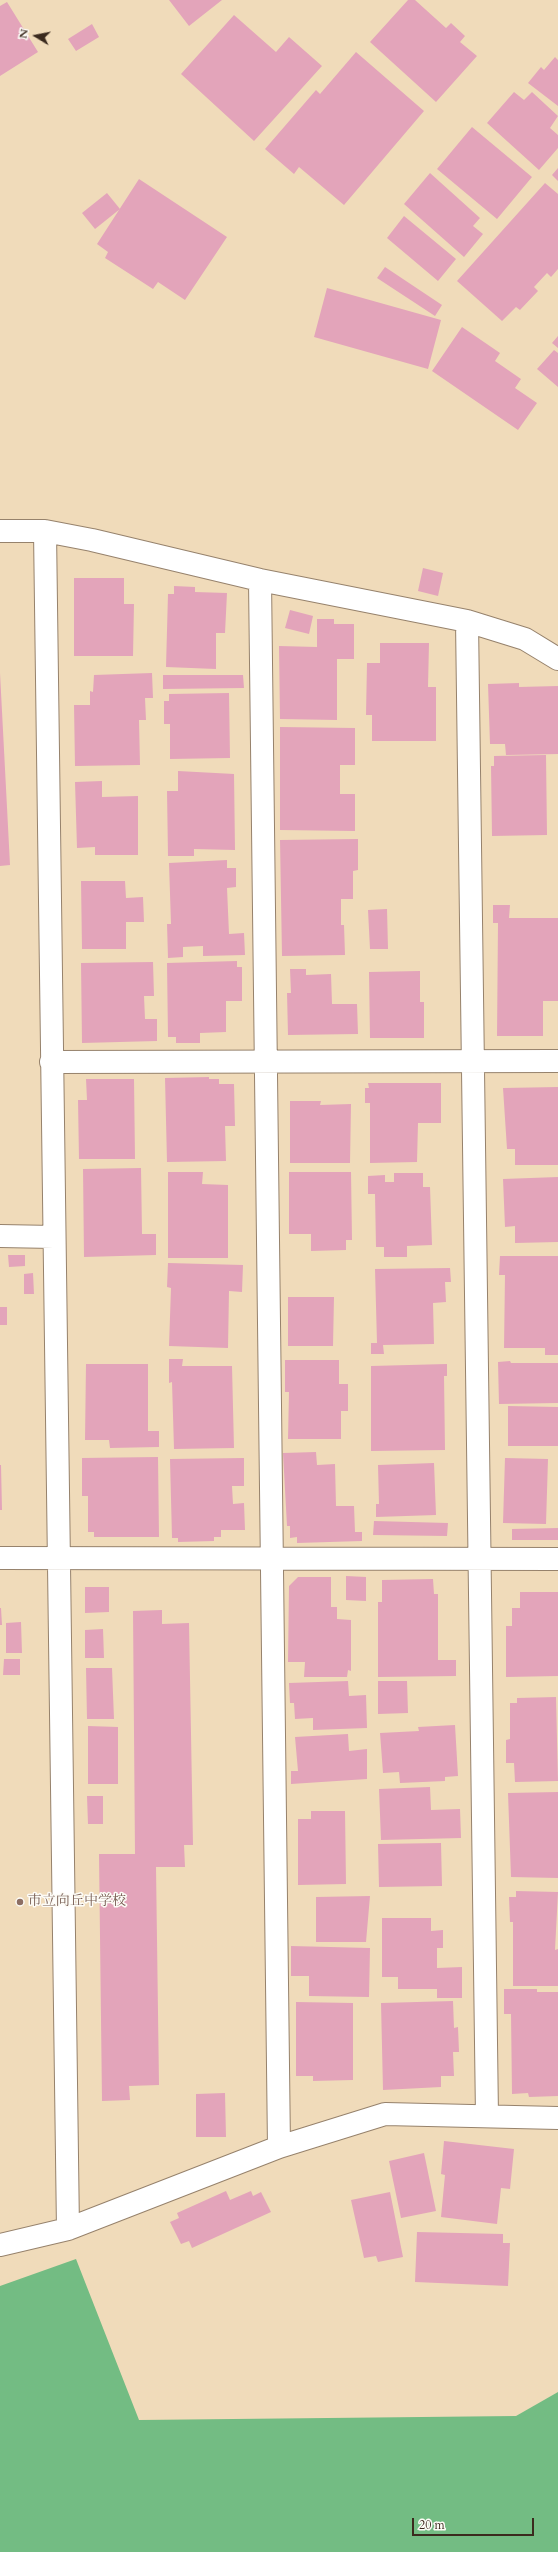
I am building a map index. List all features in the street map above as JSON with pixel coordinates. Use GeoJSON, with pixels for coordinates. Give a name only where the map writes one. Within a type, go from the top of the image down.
{"type":"FeatureCollection","features":[{"type":"Feature","properties":{"kind":"street"},"geometry":{"type":"LineString","coordinates":[[0,531],[45,531],[92,540],[260,580],[467,621],[525,639],[558,659]]}},
{"type":"Feature","properties":{"kind":"street"},"geometry":{"type":"LineString","coordinates":[[45,531],[68,2229]]}},
{"type":"Feature","properties":{"kind":"street"},"geometry":{"type":"LineString","coordinates":[[260,580],[279,2146]]}},
{"type":"Feature","properties":{"kind":"street"},"geometry":{"type":"LineString","coordinates":[[467,621],[486,2116]]}},
{"type":"Feature","properties":{"kind":"street"},"geometry":{"type":"LineString","coordinates":[[51,1062],[558,1061]]}},
{"type":"Feature","properties":{"kind":"street"},"geometry":{"type":"LineString","coordinates":[[0,1236],[54,1237]]}},
{"type":"Feature","properties":{"kind":"street"},"geometry":{"type":"LineString","coordinates":[[0,1558],[58,1560],[558,1559]]}},
{"type":"Feature","properties":{"kind":"street"},"geometry":{"type":"LineString","coordinates":[[0,2245],[68,2229],[279,2146],[385,2114],[558,2118]]}},
{"type":"Feature","properties":{"kind":"green space"},"geometry":{"type":"Polygon","coordinates":[[[76,2259],[139,2420],[516,2416],[558,2392],[558,2552],[0,2552],[0,2286],[76,2259]]]}},
{"type":"Feature","properties":{"kind":"building"},"geometry":{"type":"Polygon","coordinates":[[[169,0],[222,0],[189,26],[169,0]]]}},
{"type":"Feature","properties":{"kind":"building"},"geometry":{"type":"Polygon","coordinates":[[[408,0],[415,0],[446,28],[451,23],[465,36],[460,42],[477,56],[436,102],[370,42],[408,0]]]}},
{"type":"Feature","properties":{"kind":"building"},"geometry":{"type":"Polygon","coordinates":[[[7,2],[38,52],[0,76],[0,6],[7,2]]]}},
{"type":"Feature","properties":{"kind":"building"},"geometry":{"type":"Polygon","coordinates":[[[234,15],[276,52],[289,37],[322,66],[254,141],[181,74],[234,15]]]}},
{"type":"Feature","properties":{"kind":"building"},"geometry":{"type":"Polygon","coordinates":[[[92,24],[99,37],[76,51],[68,39],[92,24]]]}},
{"type":"Feature","properties":{"kind":"building"},"geometry":{"type":"Polygon","coordinates":[[[356,52],[424,111],[344,205],[299,167],[294,174],[265,149],[316,90],[320,94],[356,52]]]}},
{"type":"Feature","properties":{"kind":"building"},"geometry":{"type":"Polygon","coordinates":[[[555,57],[558,60],[558,106],[528,83],[541,67],[544,70],[555,57]]]}},
{"type":"Feature","properties":{"kind":"building"},"geometry":{"type":"Polygon","coordinates":[[[514,92],[524,100],[532,92],[558,116],[550,128],[558,135],[558,148],[539,170],[487,123],[514,92]]]}},
{"type":"Feature","properties":{"kind":"building"},"geometry":{"type":"Polygon","coordinates":[[[472,127],[532,177],[497,219],[437,169],[472,127]]]}},
{"type":"Feature","properties":{"kind":"building"},"geometry":{"type":"Polygon","coordinates":[[[558,168],[558,181],[552,175],[558,168]]]}},
{"type":"Feature","properties":{"kind":"building"},"geometry":{"type":"Polygon","coordinates":[[[430,173],[480,218],[473,226],[483,234],[464,257],[404,204],[430,173]]]}},
{"type":"Feature","properties":{"kind":"building"},"geometry":{"type":"Polygon","coordinates":[[[139,179],[227,237],[185,300],[158,282],[153,289],[105,258],[108,252],[97,244],[139,179]]]}},
{"type":"Feature","properties":{"kind":"building"},"geometry":{"type":"Polygon","coordinates":[[[545,183],[558,194],[558,269],[551,277],[547,273],[534,287],[538,291],[520,310],[516,307],[502,321],[457,281],[545,183]]]}},
{"type":"Feature","properties":{"kind":"building"},"geometry":{"type":"Polygon","coordinates":[[[107,193],[120,209],[95,229],[82,213],[107,193]]]}},
{"type":"Feature","properties":{"kind":"building"},"geometry":{"type":"Polygon","coordinates":[[[404,216],[456,259],[438,281],[387,238],[404,216]]]}},
{"type":"Feature","properties":{"kind":"building"},"geometry":{"type":"Polygon","coordinates":[[[385,267],[442,305],[435,316],[377,278],[385,267]]]}},
{"type":"Feature","properties":{"kind":"building"},"geometry":{"type":"Polygon","coordinates":[[[327,288],[441,320],[428,369],[314,337],[327,288]]]}},
{"type":"Feature","properties":{"kind":"building"},"geometry":{"type":"Polygon","coordinates":[[[462,327],[500,353],[495,361],[521,379],[515,388],[537,403],[518,430],[432,371],[462,327]]]}},
{"type":"Feature","properties":{"kind":"building"},"geometry":{"type":"Polygon","coordinates":[[[558,336],[558,348],[552,343],[558,336]]]}},
{"type":"Feature","properties":{"kind":"building"},"geometry":{"type":"Polygon","coordinates":[[[554,350],[558,353],[558,387],[537,369],[554,350]]]}},
{"type":"Feature","properties":{"kind":"building"},"geometry":{"type":"Polygon","coordinates":[[[423,568],[443,573],[438,596],[418,591],[423,568]]]}},
{"type":"Feature","properties":{"kind":"building"},"geometry":{"type":"Polygon","coordinates":[[[74,578],[124,578],[124,604],[134,604],[133,656],[74,656],[74,578]]]}},
{"type":"Feature","properties":{"kind":"building"},"geometry":{"type":"Polygon","coordinates":[[[174,586],[195,587],[195,592],[227,593],[225,633],[216,633],[216,669],[166,667],[168,594],[174,594],[174,586]]]}},
{"type":"Feature","properties":{"kind":"building"},"geometry":{"type":"Polygon","coordinates":[[[290,610],[313,616],[309,634],[285,628],[290,610]]]}},
{"type":"Feature","properties":{"kind":"building"},"geometry":{"type":"Polygon","coordinates":[[[317,619],[334,619],[334,624],[354,624],[354,659],[337,659],[337,720],[280,719],[279,646],[317,647],[317,619]]]}},
{"type":"Feature","properties":{"kind":"building"},"geometry":{"type":"Polygon","coordinates":[[[380,643],[429,643],[428,687],[436,687],[436,741],[372,741],[372,715],[366,715],[367,663],[380,663],[380,643]]]}},
{"type":"Feature","properties":{"kind":"building"},"geometry":{"type":"Polygon","coordinates":[[[0,673],[10,865],[0,866],[0,673]]]}},
{"type":"Feature","properties":{"kind":"building"},"geometry":{"type":"Polygon","coordinates":[[[152,673],[153,698],[145,698],[146,720],[139,720],[140,765],[75,766],[74,705],[90,705],[90,691],[93,692],[94,675],[152,673]]]}},
{"type":"Feature","properties":{"kind":"building"},"geometry":{"type":"Polygon","coordinates":[[[163,675],[243,675],[244,688],[163,689],[163,675]]]}},
{"type":"Feature","properties":{"kind":"building"},"geometry":{"type":"Polygon","coordinates":[[[519,683],[519,687],[558,686],[558,754],[506,755],[505,744],[490,744],[488,684],[519,683]]]}},
{"type":"Feature","properties":{"kind":"building"},"geometry":{"type":"Polygon","coordinates":[[[229,693],[230,758],[170,759],[170,724],[164,724],[164,701],[169,701],[169,694],[229,693]]]}},
{"type":"Feature","properties":{"kind":"building"},"geometry":{"type":"Polygon","coordinates":[[[280,727],[355,728],[355,765],[340,765],[340,794],[355,794],[355,831],[280,830],[280,727]]]}},
{"type":"Feature","properties":{"kind":"building"},"geometry":{"type":"Polygon","coordinates":[[[546,755],[547,835],[492,836],[491,766],[494,766],[494,756],[546,755]]]}},
{"type":"Feature","properties":{"kind":"building"},"geometry":{"type":"Polygon","coordinates":[[[178,771],[234,774],[235,850],[194,849],[194,856],[168,856],[167,791],[178,791],[178,771]]]}},
{"type":"Feature","properties":{"kind":"building"},"geometry":{"type":"Polygon","coordinates":[[[102,781],[102,797],[138,796],[138,855],[95,855],[95,847],[77,848],[75,782],[102,781]]]}},
{"type":"Feature","properties":{"kind":"building"},"geometry":{"type":"Polygon","coordinates":[[[358,839],[358,870],[353,871],[353,899],[341,899],[341,925],[344,925],[345,955],[282,956],[280,840],[358,839]]]}},
{"type":"Feature","properties":{"kind":"building"},"geometry":{"type":"Polygon","coordinates":[[[227,860],[227,868],[236,868],[236,887],[227,888],[229,934],[244,933],[245,955],[203,956],[203,946],[183,947],[183,957],[168,958],[167,924],[171,924],[169,863],[227,860]]]}},
{"type":"Feature","properties":{"kind":"building"},"geometry":{"type":"Polygon","coordinates":[[[81,881],[125,881],[126,898],[143,897],[144,922],[126,922],[126,949],[82,949],[81,881]]]}},
{"type":"Feature","properties":{"kind":"building"},"geometry":{"type":"Polygon","coordinates":[[[493,905],[510,905],[509,918],[558,918],[558,1001],[543,1001],[543,1036],[497,1036],[498,923],[493,923],[493,905]]]}},
{"type":"Feature","properties":{"kind":"building"},"geometry":{"type":"Polygon","coordinates":[[[387,909],[388,949],[370,949],[368,910],[387,909]]]}},
{"type":"Feature","properties":{"kind":"building"},"geometry":{"type":"Polygon","coordinates":[[[237,961],[237,967],[242,967],[242,1001],[226,1001],[226,1032],[200,1033],[200,1043],[176,1043],[176,1037],[168,1037],[167,963],[237,961]]]}},
{"type":"Feature","properties":{"kind":"building"},"geometry":{"type":"Polygon","coordinates":[[[153,962],[154,996],[144,996],[145,1019],[157,1019],[157,1041],[82,1043],[81,963],[153,962]]]}},
{"type":"Feature","properties":{"kind":"building"},"geometry":{"type":"Polygon","coordinates":[[[290,969],[306,969],[306,975],[331,974],[332,1004],[357,1004],[358,1034],[288,1035],[287,993],[291,993],[290,969]]]}},
{"type":"Feature","properties":{"kind":"building"},"geometry":{"type":"Polygon","coordinates":[[[420,971],[420,1002],[424,1002],[424,1038],[370,1038],[369,972],[420,971]]]}},
{"type":"Feature","properties":{"kind":"building"},"geometry":{"type":"Polygon","coordinates":[[[209,1077],[209,1079],[219,1079],[219,1084],[234,1084],[235,1126],[225,1126],[226,1161],[167,1162],[165,1078],[209,1077]]]}},
{"type":"Feature","properties":{"kind":"building"},"geometry":{"type":"Polygon","coordinates":[[[86,1079],[134,1079],[135,1159],[79,1159],[78,1100],[87,1100],[86,1079]]]}},
{"type":"Feature","properties":{"kind":"building"},"geometry":{"type":"Polygon","coordinates":[[[368,1083],[441,1083],[441,1123],[418,1123],[417,1162],[370,1163],[370,1103],[365,1103],[365,1088],[369,1088],[368,1083]]]}},
{"type":"Feature","properties":{"kind":"building"},"geometry":{"type":"Polygon","coordinates":[[[558,1087],[558,1165],[515,1165],[515,1149],[507,1149],[503,1088],[558,1087]]]}},
{"type":"Feature","properties":{"kind":"building"},"geometry":{"type":"Polygon","coordinates":[[[290,1101],[321,1101],[320,1105],[351,1104],[350,1163],[290,1163],[290,1101]]]}},
{"type":"Feature","properties":{"kind":"building"},"geometry":{"type":"Polygon","coordinates":[[[141,1168],[142,1234],[156,1234],[156,1255],[84,1257],[83,1169],[141,1168]]]}},
{"type":"Feature","properties":{"kind":"building"},"geometry":{"type":"Polygon","coordinates":[[[168,1172],[203,1172],[202,1184],[228,1185],[228,1258],[168,1258],[168,1172]]]}},
{"type":"Feature","properties":{"kind":"building"},"geometry":{"type":"Polygon","coordinates":[[[289,1172],[351,1172],[352,1240],[346,1240],[346,1250],[311,1251],[311,1234],[289,1234],[289,1172]]]}},
{"type":"Feature","properties":{"kind":"building"},"geometry":{"type":"Polygon","coordinates":[[[394,1173],[423,1173],[423,1187],[430,1187],[432,1245],[407,1246],[407,1257],[384,1257],[384,1247],[376,1247],[375,1194],[368,1194],[368,1176],[385,1175],[385,1182],[394,1182],[394,1173]]]}},
{"type":"Feature","properties":{"kind":"building"},"geometry":{"type":"Polygon","coordinates":[[[558,1177],[558,1242],[515,1243],[515,1226],[505,1227],[503,1179],[558,1177]]]}},
{"type":"Feature","properties":{"kind":"building"},"geometry":{"type":"Polygon","coordinates":[[[8,1255],[25,1255],[25,1266],[9,1267],[8,1255]]]}},
{"type":"Feature","properties":{"kind":"building"},"geometry":{"type":"Polygon","coordinates":[[[500,1256],[558,1256],[558,1355],[545,1355],[545,1348],[504,1348],[505,1275],[499,1275],[500,1256]]]}},
{"type":"Feature","properties":{"kind":"building"},"geometry":{"type":"Polygon","coordinates":[[[168,1263],[243,1265],[242,1292],[229,1291],[228,1348],[169,1346],[171,1288],[167,1287],[168,1263]]]}},
{"type":"Feature","properties":{"kind":"building"},"geometry":{"type":"Polygon","coordinates":[[[450,1268],[451,1282],[445,1282],[446,1302],[433,1303],[434,1344],[383,1345],[384,1354],[371,1354],[371,1343],[377,1343],[375,1269],[450,1268]]]}},
{"type":"Feature","properties":{"kind":"building"},"geometry":{"type":"Polygon","coordinates":[[[33,1273],[34,1294],[24,1294],[24,1274],[33,1273]]]}},
{"type":"Feature","properties":{"kind":"building"},"geometry":{"type":"Polygon","coordinates":[[[288,1297],[334,1297],[333,1346],[288,1346],[288,1297]]]}},
{"type":"Feature","properties":{"kind":"building"},"geometry":{"type":"Polygon","coordinates":[[[0,1307],[7,1307],[7,1325],[0,1325],[0,1307]]]}},
{"type":"Feature","properties":{"kind":"building"},"geometry":{"type":"Polygon","coordinates":[[[169,1359],[183,1359],[182,1366],[232,1366],[234,1448],[174,1449],[172,1382],[169,1383],[169,1359]]]}},
{"type":"Feature","properties":{"kind":"building"},"geometry":{"type":"Polygon","coordinates":[[[285,1360],[339,1360],[339,1384],[348,1384],[348,1411],[341,1411],[341,1439],[288,1439],[289,1392],[285,1392],[285,1360]]]}},
{"type":"Feature","properties":{"kind":"building"},"geometry":{"type":"Polygon","coordinates":[[[510,1361],[511,1363],[558,1363],[558,1403],[499,1404],[498,1362],[510,1361]]]}},
{"type":"Feature","properties":{"kind":"building"},"geometry":{"type":"Polygon","coordinates":[[[86,1364],[148,1364],[148,1431],[159,1431],[159,1447],[110,1448],[109,1440],[85,1440],[86,1364]]]}},
{"type":"Feature","properties":{"kind":"building"},"geometry":{"type":"Polygon","coordinates":[[[447,1364],[447,1376],[444,1376],[445,1450],[371,1451],[371,1366],[447,1364]]]}},
{"type":"Feature","properties":{"kind":"building"},"geometry":{"type":"Polygon","coordinates":[[[508,1406],[558,1407],[558,1446],[508,1446],[508,1406]]]}},
{"type":"Feature","properties":{"kind":"building"},"geometry":{"type":"Polygon","coordinates":[[[316,1452],[317,1465],[335,1464],[336,1506],[354,1506],[355,1532],[362,1532],[362,1541],[297,1543],[297,1537],[290,1538],[290,1526],[287,1526],[283,1453],[316,1452]]]}},
{"type":"Feature","properties":{"kind":"building"},"geometry":{"type":"Polygon","coordinates":[[[158,1457],[159,1537],[94,1537],[94,1532],[88,1532],[88,1496],[82,1496],[82,1458],[158,1457]]]}},
{"type":"Feature","properties":{"kind":"building"},"geometry":{"type":"Polygon","coordinates":[[[244,1458],[244,1486],[232,1486],[233,1504],[244,1503],[245,1530],[221,1530],[221,1537],[214,1537],[214,1541],[178,1542],[178,1538],[172,1538],[170,1459],[244,1458]]]}},
{"type":"Feature","properties":{"kind":"building"},"geometry":{"type":"Polygon","coordinates":[[[505,1458],[548,1459],[546,1524],[503,1523],[505,1458]]]}},
{"type":"Feature","properties":{"kind":"building"},"geometry":{"type":"Polygon","coordinates":[[[434,1463],[436,1515],[376,1517],[376,1504],[379,1504],[378,1465],[434,1463]]]}},
{"type":"Feature","properties":{"kind":"building"},"geometry":{"type":"Polygon","coordinates":[[[1,1465],[2,1510],[0,1510],[1,1465]]]}},
{"type":"Feature","properties":{"kind":"building"},"geometry":{"type":"Polygon","coordinates":[[[374,1521],[448,1523],[447,1536],[373,1535],[374,1521]]]}},
{"type":"Feature","properties":{"kind":"building"},"geometry":{"type":"Polygon","coordinates":[[[558,1528],[558,1540],[512,1540],[512,1529],[558,1528]]]}},
{"type":"Feature","properties":{"kind":"building"},"geometry":{"type":"Polygon","coordinates":[[[346,1576],[366,1577],[366,1601],[346,1600],[346,1576]]]}},
{"type":"Feature","properties":{"kind":"building"},"geometry":{"type":"Polygon","coordinates":[[[298,1577],[331,1577],[331,1607],[337,1607],[337,1619],[351,1620],[351,1671],[348,1670],[347,1677],[304,1677],[305,1662],[288,1662],[289,1586],[298,1577]]]}},
{"type":"Feature","properties":{"kind":"building"},"geometry":{"type":"Polygon","coordinates":[[[433,1579],[434,1594],[438,1594],[438,1660],[456,1660],[456,1676],[378,1677],[378,1602],[382,1602],[382,1580],[433,1579]]]}},
{"type":"Feature","properties":{"kind":"building"},"geometry":{"type":"Polygon","coordinates":[[[85,1587],[109,1587],[109,1612],[85,1613],[85,1587]]]}},
{"type":"Feature","properties":{"kind":"building"},"geometry":{"type":"Polygon","coordinates":[[[520,1592],[558,1592],[558,1676],[506,1677],[506,1626],[512,1626],[512,1608],[520,1608],[520,1592]]]}},
{"type":"Feature","properties":{"kind":"building"},"geometry":{"type":"Polygon","coordinates":[[[1,1608],[2,1625],[0,1625],[1,1608]]]}},
{"type":"Feature","properties":{"kind":"building"},"geometry":{"type":"Polygon","coordinates":[[[162,1610],[162,1624],[189,1623],[193,1845],[184,1845],[185,1867],[156,1867],[159,2085],[129,2086],[130,2100],[102,2101],[99,1854],[135,1854],[133,1611],[162,1610]]]}},
{"type":"Feature","properties":{"kind":"building"},"geometry":{"type":"Polygon","coordinates":[[[21,1622],[22,1653],[6,1653],[6,1623],[21,1622]]]}},
{"type":"Feature","properties":{"kind":"building"},"geometry":{"type":"Polygon","coordinates":[[[103,1629],[104,1658],[85,1658],[85,1630],[103,1629]]]}},
{"type":"Feature","properties":{"kind":"building"},"geometry":{"type":"Polygon","coordinates":[[[4,1659],[20,1659],[20,1675],[3,1675],[4,1659]]]}},
{"type":"Feature","properties":{"kind":"building"},"geometry":{"type":"Polygon","coordinates":[[[86,1668],[112,1668],[114,1719],[87,1719],[86,1668]]]}},
{"type":"Feature","properties":{"kind":"building"},"geometry":{"type":"Polygon","coordinates":[[[348,1681],[349,1696],[366,1695],[367,1728],[313,1730],[313,1718],[295,1719],[294,1703],[290,1703],[289,1683],[348,1681]]]}},
{"type":"Feature","properties":{"kind":"building"},"geometry":{"type":"Polygon","coordinates":[[[378,1681],[407,1681],[408,1713],[378,1714],[378,1681]]]}},
{"type":"Feature","properties":{"kind":"building"},"geometry":{"type":"Polygon","coordinates":[[[556,1697],[558,1781],[515,1782],[514,1763],[506,1763],[506,1740],[510,1739],[510,1703],[517,1703],[517,1698],[556,1697]]]}},
{"type":"Feature","properties":{"kind":"building"},"geometry":{"type":"Polygon","coordinates":[[[455,1725],[458,1776],[445,1777],[445,1781],[400,1783],[399,1772],[383,1773],[380,1733],[419,1731],[418,1727],[455,1725]]]}},
{"type":"Feature","properties":{"kind":"building"},"geometry":{"type":"Polygon","coordinates":[[[88,1726],[118,1727],[118,1784],[88,1784],[88,1726]]]}},
{"type":"Feature","properties":{"kind":"building"},"geometry":{"type":"Polygon","coordinates":[[[348,1734],[349,1751],[367,1749],[367,1779],[291,1784],[291,1771],[298,1771],[295,1737],[348,1734]]]}},
{"type":"Feature","properties":{"kind":"building"},"geometry":{"type":"Polygon","coordinates":[[[430,1787],[431,1810],[460,1809],[461,1838],[381,1840],[379,1789],[430,1787]]]}},
{"type":"Feature","properties":{"kind":"building"},"geometry":{"type":"Polygon","coordinates":[[[558,1792],[558,1878],[511,1877],[508,1793],[558,1792]]]}},
{"type":"Feature","properties":{"kind":"building"},"geometry":{"type":"Polygon","coordinates":[[[87,1796],[103,1796],[103,1824],[88,1824],[87,1796]]]}},
{"type":"Feature","properties":{"kind":"building"},"geometry":{"type":"Polygon","coordinates":[[[311,1811],[345,1811],[346,1884],[298,1885],[298,1819],[311,1819],[311,1811]]]}},
{"type":"Feature","properties":{"kind":"building"},"geometry":{"type":"Polygon","coordinates":[[[441,1843],[442,1886],[379,1887],[378,1844],[441,1843]]]}},
{"type":"Feature","properties":{"kind":"building"},"geometry":{"type":"Polygon","coordinates":[[[516,1891],[558,1892],[555,1950],[558,1949],[558,1986],[513,1986],[513,1922],[510,1922],[509,1897],[516,1897],[516,1891]]]}},
{"type":"Feature","properties":{"kind":"building"},"geometry":{"type":"Polygon","coordinates":[[[370,1896],[366,1942],[316,1942],[316,1897],[370,1896]]]}},
{"type":"Feature","properties":{"kind":"building"},"geometry":{"type":"Polygon","coordinates":[[[382,1918],[431,1918],[431,1931],[443,1930],[443,1948],[437,1948],[437,1968],[462,1967],[462,1998],[437,1998],[437,1989],[398,1989],[398,1977],[382,1977],[382,1918]]]}},
{"type":"Feature","properties":{"kind":"building"},"geometry":{"type":"Polygon","coordinates":[[[291,1946],[370,1948],[369,1997],[309,1996],[309,1976],[291,1976],[291,1946]]]}},
{"type":"Feature","properties":{"kind":"building"},"geometry":{"type":"Polygon","coordinates":[[[504,1989],[537,1989],[537,1992],[558,1992],[558,2096],[529,2097],[528,2093],[512,2094],[511,2014],[504,2014],[504,1989]]]}},
{"type":"Feature","properties":{"kind":"building"},"geometry":{"type":"Polygon","coordinates":[[[453,2001],[454,2028],[458,2027],[459,2052],[453,2052],[454,2076],[441,2076],[441,2087],[383,2090],[381,2003],[453,2001]]]}},
{"type":"Feature","properties":{"kind":"building"},"geometry":{"type":"Polygon","coordinates":[[[296,2002],[353,2003],[353,2080],[313,2081],[313,2076],[296,2076],[296,2002]]]}},
{"type":"Feature","properties":{"kind":"building"},"geometry":{"type":"Polygon","coordinates":[[[225,2093],[226,2137],[196,2137],[196,2094],[225,2093]]]}},
{"type":"Feature","properties":{"kind":"building"},"geometry":{"type":"Polygon","coordinates":[[[444,2141],[514,2149],[510,2189],[501,2188],[497,2224],[441,2217],[445,2175],[441,2174],[444,2141]]]}},
{"type":"Feature","properties":{"kind":"building"},"geometry":{"type":"Polygon","coordinates":[[[424,2153],[436,2211],[401,2218],[389,2161],[424,2153]]]}},
{"type":"Feature","properties":{"kind":"building"},"geometry":{"type":"Polygon","coordinates":[[[226,2191],[230,2200],[251,2191],[253,2196],[261,2192],[271,2212],[192,2248],[189,2241],[181,2244],[170,2222],[179,2218],[177,2213],[226,2191]]]}},
{"type":"Feature","properties":{"kind":"building"},"geometry":{"type":"Polygon","coordinates":[[[390,2192],[403,2257],[378,2262],[376,2256],[364,2258],[351,2200],[390,2192]]]}},
{"type":"Feature","properties":{"kind":"building"},"geometry":{"type":"Polygon","coordinates":[[[417,2232],[503,2234],[503,2243],[510,2243],[508,2286],[415,2282],[417,2232]]]}},
{"type":"Feature","properties":{"kind":"place","name":"市立向丘中学校"},"geometry":{"type":"Point","coordinates":[20,1902]}}]}
